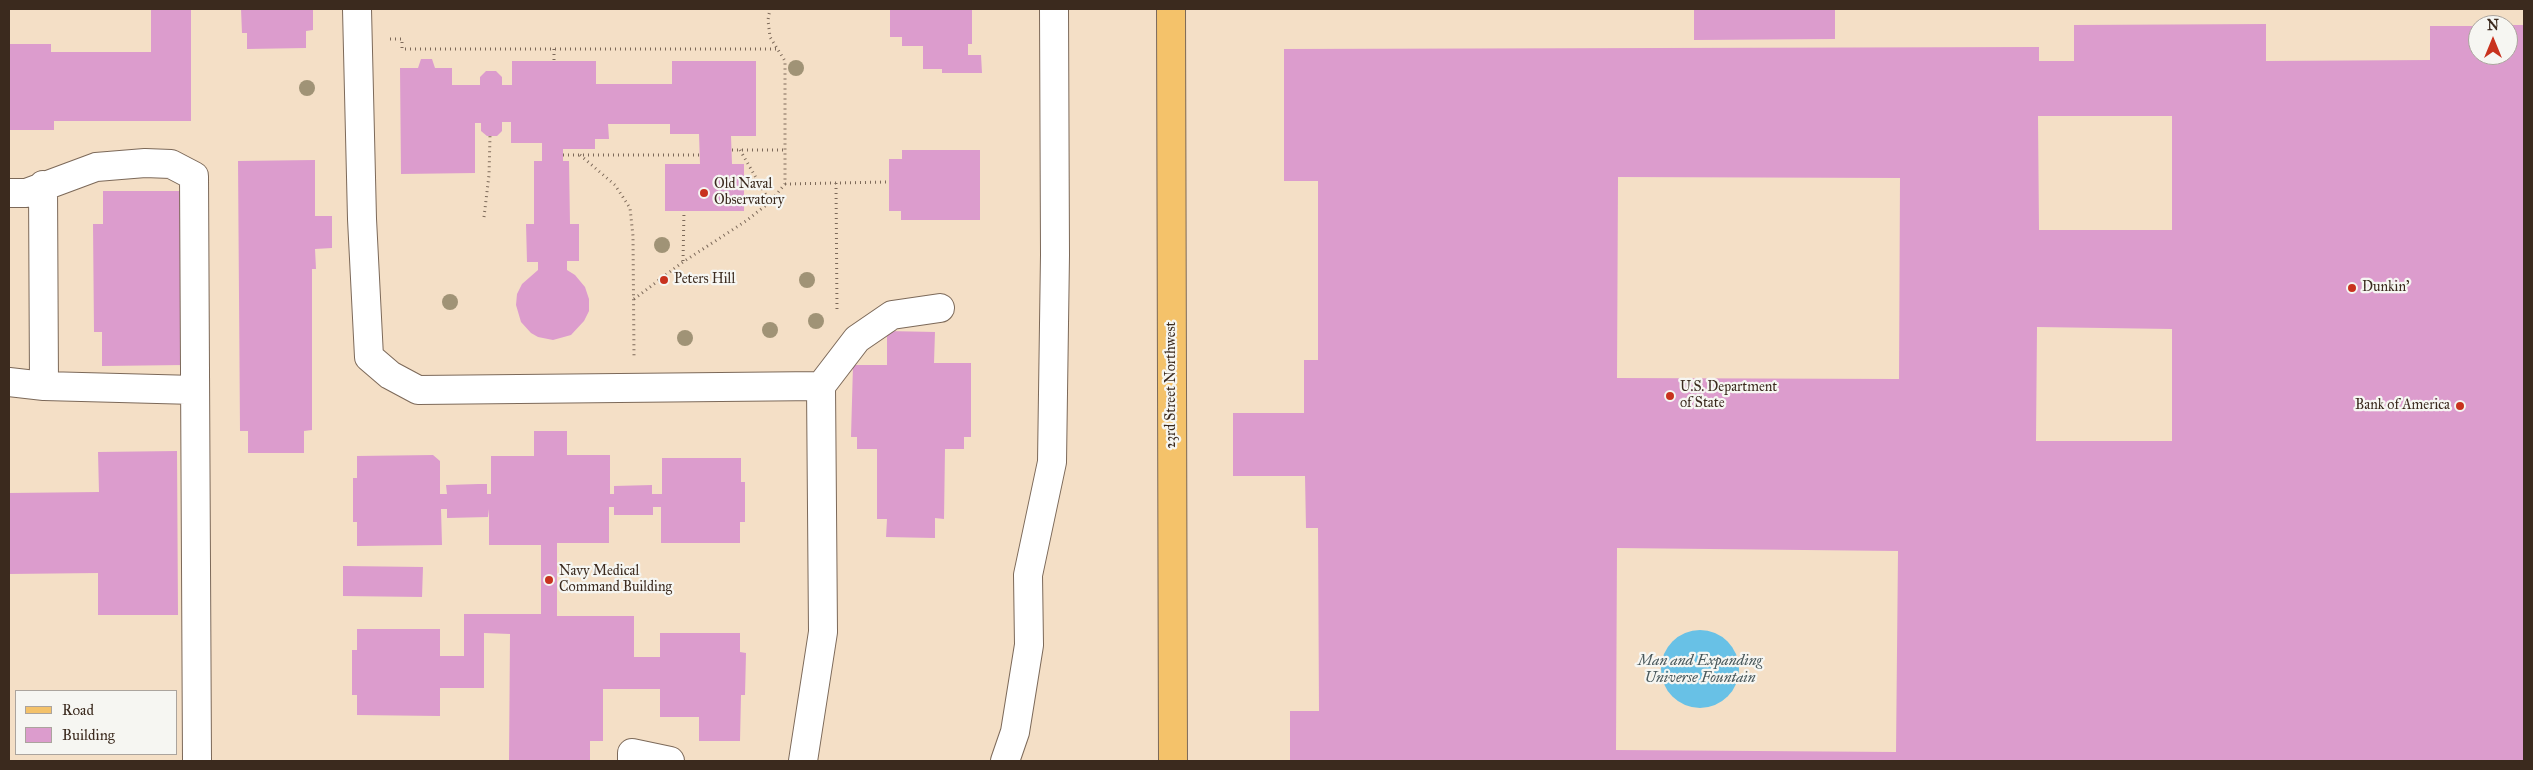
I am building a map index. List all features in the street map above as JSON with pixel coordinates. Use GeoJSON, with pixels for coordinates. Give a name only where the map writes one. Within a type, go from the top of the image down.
{"type":"FeatureCollection","features":[{"type":"Feature","properties":{"kind":"main road","name":"23rd Street Northwest"},"geometry":{"type":"LineString","coordinates":[[1170,9],[1173,761]]}},
{"type":"Feature","properties":{"kind":"lane"},"geometry":{"type":"LineString","coordinates":[[357,9],[369,357],[390,375],[418,390],[821,386]]}},
{"type":"Feature","properties":{"kind":"lane"},"geometry":{"type":"LineString","coordinates":[[1005,761],[1015,732],[1029,645],[1028,575],[1052,462],[1056,255],[1054,9]]}},
{"type":"Feature","properties":{"kind":"lane"},"geometry":{"type":"LineString","coordinates":[[9,193],[26,192],[96,167],[145,162],[172,164],[194,176],[197,761]]}},
{"type":"Feature","properties":{"kind":"lane"},"geometry":{"type":"LineString","coordinates":[[44,185],[44,386]]}},
{"type":"Feature","properties":{"kind":"lane"},"geometry":{"type":"LineString","coordinates":[[803,761],[823,632],[821,386],[857,340],[892,315],[940,308]]}},
{"type":"Feature","properties":{"kind":"lane"},"geometry":{"type":"LineString","coordinates":[[9,382],[44,386],[195,390]]}},
{"type":"Feature","properties":{"kind":"lane"},"geometry":{"type":"LineString","coordinates":[[632,761],[632,753],[670,761]]}},
{"type":"Feature","properties":{"kind":"path"},"geometry":{"type":"LineString","coordinates":[[634,299],[683,262],[746,221],[770,202],[785,184],[784,61],[770,37],[768,20],[770,9]]}},
{"type":"Feature","properties":{"kind":"path"},"geometry":{"type":"LineString","coordinates":[[357,40],[402,39],[402,49],[777,49]]}},
{"type":"Feature","properties":{"kind":"path"},"geometry":{"type":"LineString","coordinates":[[554,49],[554,61]]}},
{"type":"Feature","properties":{"kind":"path"},"geometry":{"type":"LineString","coordinates":[[484,216],[489,174],[490,136]]}},
{"type":"Feature","properties":{"kind":"path"},"geometry":{"type":"LineString","coordinates":[[732,150],[784,150]]}},
{"type":"Feature","properties":{"kind":"path"},"geometry":{"type":"LineString","coordinates":[[740,150],[770,202]]}},
{"type":"Feature","properties":{"kind":"path"},"geometry":{"type":"LineString","coordinates":[[563,155],[699,155]]}},
{"type":"Feature","properties":{"kind":"path"},"geometry":{"type":"LineString","coordinates":[[580,155],[615,185],[630,208],[632,217],[634,299],[634,388]]}},
{"type":"Feature","properties":{"kind":"path"},"geometry":{"type":"LineString","coordinates":[[785,184],[887,182]]}},
{"type":"Feature","properties":{"kind":"path"},"geometry":{"type":"LineString","coordinates":[[836,183],[838,365]]}},
{"type":"Feature","properties":{"kind":"path"},"geometry":{"type":"LineString","coordinates":[[683,262],[684,211]]}},
{"type":"Feature","properties":{"kind":"water","name":"Man and Expanding Universe Fountain"},"geometry":{"type":"Polygon","coordinates":[[[1692,630],[1708,630],[1722,636],[1733,647],[1739,661],[1739,677],[1733,691],[1722,702],[1708,708],[1692,708],[1678,702],[1667,691],[1661,677],[1661,661],[1667,647],[1678,636],[1692,630]]]}},
{"type":"Feature","properties":{"kind":"building"},"geometry":{"type":"Polygon","coordinates":[[[151,9],[191,9],[191,121],[54,121],[54,130],[9,130],[9,44],[51,44],[51,52],[151,52],[151,9]]]}},
{"type":"Feature","properties":{"kind":"building"},"geometry":{"type":"Polygon","coordinates":[[[241,9],[313,9],[313,30],[306,31],[306,48],[247,49],[247,33],[242,33],[241,9]]]}},
{"type":"Feature","properties":{"kind":"building"},"geometry":{"type":"Polygon","coordinates":[[[890,9],[972,9],[972,44],[968,44],[968,55],[981,55],[982,73],[942,73],[942,69],[923,69],[923,46],[902,46],[902,37],[890,37],[890,9]]]}},
{"type":"Feature","properties":{"kind":"building"},"geometry":{"type":"Polygon","coordinates":[[[1694,9],[1835,9],[1835,39],[1694,40],[1694,9]]]}},
{"type":"Feature","properties":{"kind":"building","name":"U.S. Department of State"},"geometry":{"type":"Polygon","coordinates":[[[2266,24],[2266,61],[2430,60],[2430,26],[2468,26],[2468,65],[2518,65],[2518,25],[2524,25],[2524,761],[1290,761],[1290,711],[1319,711],[1318,528],[1306,528],[1305,476],[1233,476],[1233,413],[1304,413],[1304,360],[1318,360],[1318,181],[1284,181],[1284,49],[2039,47],[2039,61],[2074,61],[2074,25],[2266,24]],[[2038,116],[2039,230],[2172,230],[2172,116],[2038,116]],[[1618,177],[1617,378],[1899,379],[1900,178],[1618,177]],[[2037,327],[2036,441],[2172,441],[2172,329],[2037,327]],[[1617,548],[1616,750],[1896,752],[1898,551],[1617,548]]]}},
{"type":"Feature","properties":{"kind":"building","name":"Old Naval Observatory"},"geometry":{"type":"Polygon","coordinates":[[[421,59],[432,59],[435,68],[452,68],[452,85],[480,85],[480,77],[486,71],[496,71],[502,77],[502,85],[512,85],[512,61],[596,61],[596,84],[672,84],[672,61],[756,61],[756,136],[731,136],[732,164],[744,164],[744,211],[665,211],[665,164],[700,164],[699,134],[670,134],[670,124],[608,124],[609,139],[595,139],[595,149],[563,149],[563,161],[569,161],[570,224],[579,224],[579,261],[567,261],[567,270],[575,275],[585,287],[589,299],[589,311],[584,321],[571,335],[553,340],[538,337],[531,333],[521,322],[516,305],[517,294],[522,284],[538,270],[538,262],[527,262],[526,224],[534,224],[534,161],[542,161],[542,143],[511,143],[511,122],[502,122],[502,131],[497,136],[487,136],[481,131],[481,123],[475,123],[475,173],[401,174],[400,68],[418,68],[421,59]]]}},
{"type":"Feature","properties":{"kind":"building"},"geometry":{"type":"Polygon","coordinates":[[[902,150],[980,150],[980,220],[901,220],[901,211],[889,211],[889,159],[902,159],[902,150]]]}},
{"type":"Feature","properties":{"kind":"building"},"geometry":{"type":"Polygon","coordinates":[[[315,160],[315,216],[332,216],[332,248],[315,249],[316,269],[312,269],[312,430],[304,431],[304,453],[248,453],[248,431],[240,431],[238,161],[315,160]]]}},
{"type":"Feature","properties":{"kind":"building"},"geometry":{"type":"Polygon","coordinates":[[[103,191],[183,191],[184,365],[102,366],[102,332],[94,332],[93,224],[103,224],[103,191]]]}},
{"type":"Feature","properties":{"kind":"building"},"geometry":{"type":"Polygon","coordinates":[[[887,331],[935,332],[934,363],[971,363],[971,437],[964,437],[964,449],[945,449],[944,519],[935,518],[935,538],[886,537],[887,519],[877,519],[877,449],[857,449],[857,437],[851,437],[853,365],[887,365],[887,331]]]}},
{"type":"Feature","properties":{"kind":"building","name":"Navy Medical Command Building"},"geometry":{"type":"Polygon","coordinates":[[[534,431],[567,431],[567,455],[610,455],[610,494],[614,494],[614,486],[652,485],[652,494],[662,494],[662,458],[741,458],[741,482],[745,482],[745,522],[740,522],[740,543],[661,543],[661,507],[653,507],[653,515],[614,515],[614,507],[609,507],[609,543],[557,543],[557,616],[634,616],[634,657],[660,657],[660,633],[740,633],[740,652],[746,653],[745,695],[741,695],[740,741],[699,741],[699,717],[660,717],[660,689],[603,689],[603,741],[590,741],[590,761],[509,761],[510,634],[484,633],[484,688],[440,688],[440,716],[357,715],[357,695],[352,695],[352,650],[357,650],[357,629],[440,629],[440,656],[464,656],[464,614],[541,614],[541,545],[489,545],[489,509],[488,517],[447,518],[447,509],[441,509],[442,545],[357,546],[357,522],[353,522],[353,478],[357,478],[357,456],[433,455],[440,461],[440,494],[447,494],[446,485],[487,484],[487,494],[491,494],[491,456],[534,456],[534,431]]]}},
{"type":"Feature","properties":{"kind":"building"},"geometry":{"type":"Polygon","coordinates":[[[177,451],[178,615],[98,615],[98,573],[9,574],[9,493],[99,492],[98,452],[177,451]]]}},
{"type":"Feature","properties":{"kind":"building"},"geometry":{"type":"Polygon","coordinates":[[[343,566],[423,567],[422,597],[343,596],[343,566]]]}},
{"type":"Feature","properties":{"kind":"place","name":"Old Naval Observatory"},"geometry":{"type":"Point","coordinates":[704,193]}},
{"type":"Feature","properties":{"kind":"place","name":"Peters Hill"},"geometry":{"type":"Point","coordinates":[664,280]}},
{"type":"Feature","properties":{"kind":"place","name":"Dunkin'"},"geometry":{"type":"Point","coordinates":[2352,288]}},
{"type":"Feature","properties":{"kind":"place","name":"U.S. Department of State"},"geometry":{"type":"Point","coordinates":[1670,396]}},
{"type":"Feature","properties":{"kind":"place","name":"Bank of America"},"geometry":{"type":"Point","coordinates":[2460,406]}},
{"type":"Feature","properties":{"kind":"place","name":"Navy Medical Command Building"},"geometry":{"type":"Point","coordinates":[549,580]}}]}
